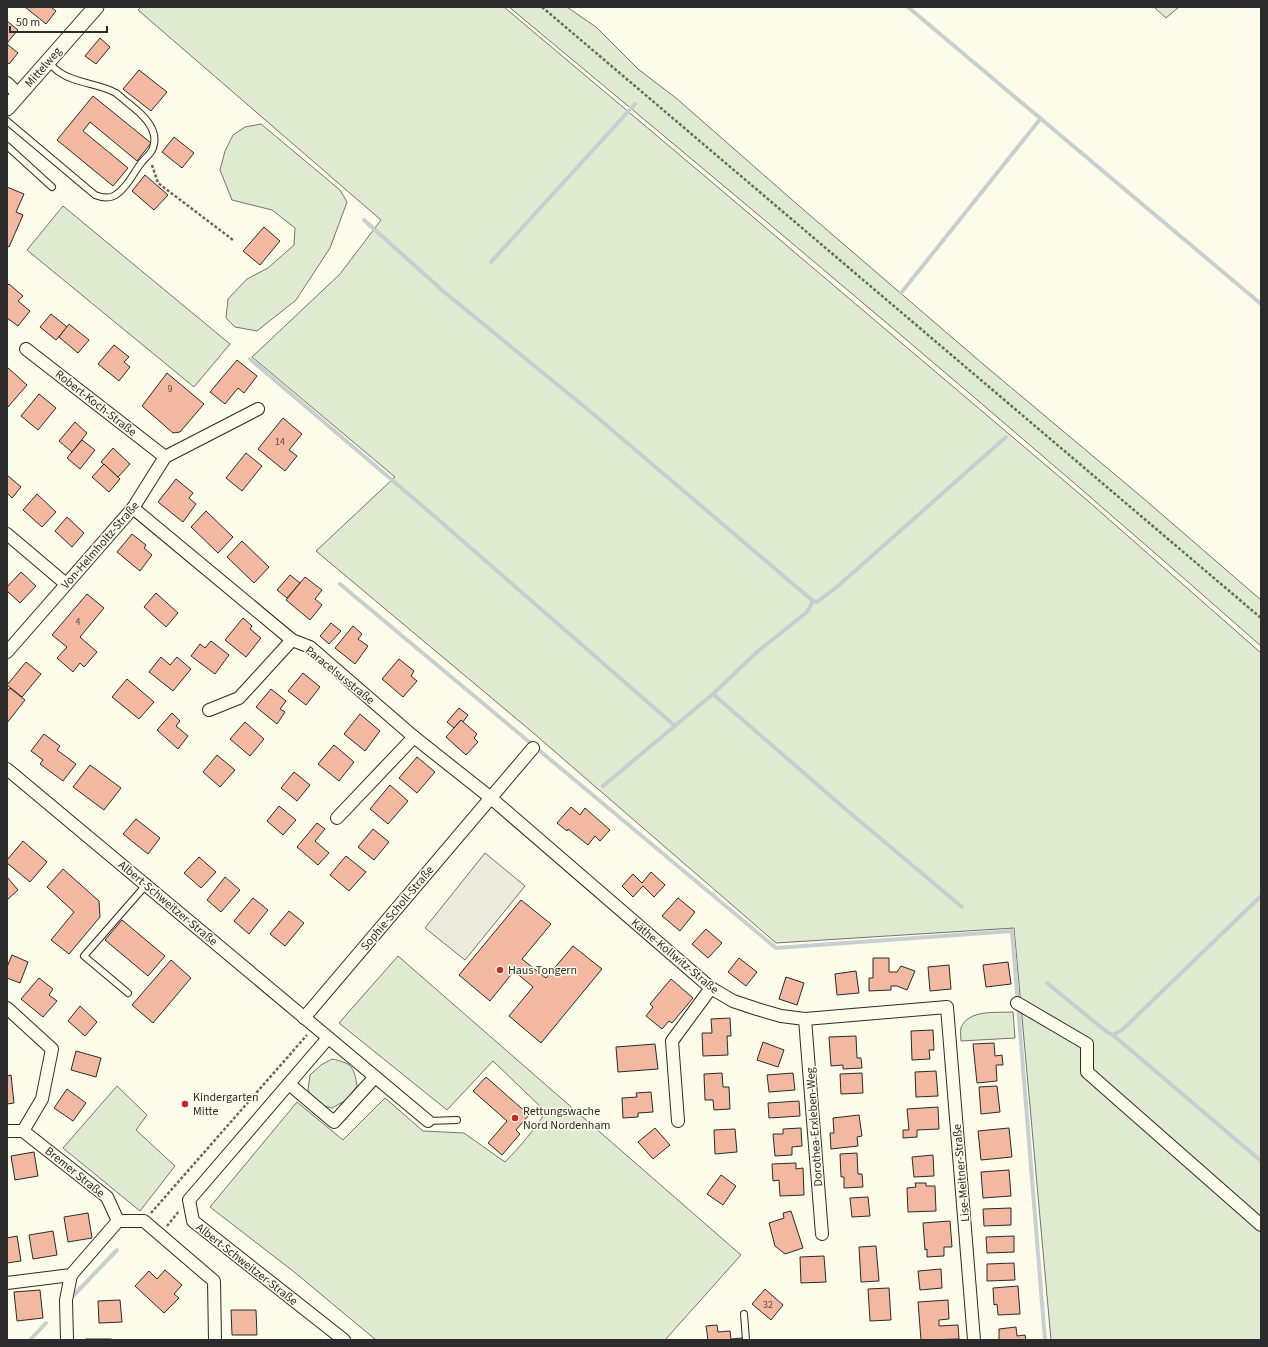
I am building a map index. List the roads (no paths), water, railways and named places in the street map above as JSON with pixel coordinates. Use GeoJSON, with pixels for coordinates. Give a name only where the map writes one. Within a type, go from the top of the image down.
{"type":"FeatureCollection","features":[{"type":"Feature","properties":{"kind":"street","name":"Mittelweg"},"geometry":{"type":"LineString","coordinates":[[7,108],[96,7]]}},
{"type":"Feature","properties":{"kind":"street"},"geometry":{"type":"LineString","coordinates":[[7,83],[19,94]]}},
{"type":"Feature","properties":{"kind":"street","name":"Robert-Koch-Straße"},"geometry":{"type":"LineString","coordinates":[[26,348],[165,457]]}},
{"type":"Feature","properties":{"kind":"street"},"geometry":{"type":"LineString","coordinates":[[165,457],[258,409]]}},
{"type":"Feature","properties":{"kind":"street","name":"Von-Helmholtz-Straße"},"geometry":{"type":"LineString","coordinates":[[7,652],[133,508],[165,457]]}},
{"type":"Feature","properties":{"kind":"street","name":"Paracelsusstraße"},"geometry":{"type":"LineString","coordinates":[[133,508],[292,640],[310,647],[414,737],[491,798]]}},
{"type":"Feature","properties":{"kind":"street"},"geometry":{"type":"LineString","coordinates":[[7,534],[66,584]]}},
{"type":"Feature","properties":{"kind":"street"},"geometry":{"type":"LineString","coordinates":[[209,710],[239,698],[292,640]]}},
{"type":"Feature","properties":{"kind":"street"},"geometry":{"type":"LineString","coordinates":[[337,818],[414,737]]}},
{"type":"Feature","properties":{"kind":"street","name":"Sophie-Scholl-Straße"},"geometry":{"type":"LineString","coordinates":[[304,1018],[533,748]]}},
{"type":"Feature","properties":{"kind":"street","name":"Albert-Schweitzer-Straße"},"geometry":{"type":"LineString","coordinates":[[7,770],[428,1122]]}},
{"type":"Feature","properties":{"kind":"street","name":"Käthe-Kollwitz-Straße"},"geometry":{"type":"LineString","coordinates":[[491,798],[711,988],[733,1001],[781,1016],[806,1019],[947,1007]]}},
{"type":"Feature","properties":{"kind":"street"},"geometry":{"type":"LineString","coordinates":[[678,1121],[672,1041],[711,988]]}},
{"type":"Feature","properties":{"kind":"street"},"geometry":{"type":"LineString","coordinates":[[1017,1003],[1087,1044],[1087,1072],[1261,1225]]}},
{"type":"Feature","properties":{"kind":"street","name":"Lise-Meitner-Straße"},"geometry":{"type":"LineString","coordinates":[[947,1007],[974,1340]]}},
{"type":"Feature","properties":{"kind":"street"},"geometry":{"type":"LineString","coordinates":[[7,1008],[52,1050],[42,1099],[23,1131],[7,1131]]}},
{"type":"Feature","properties":{"kind":"street","name":"Dorothea-Erxleben-Weg"},"geometry":{"type":"LineString","coordinates":[[806,1019],[822,1234]]}},
{"type":"Feature","properties":{"kind":"street"},"geometry":{"type":"LineString","coordinates":[[328,1038],[289,1084],[334,1122],[375,1077]]}},
{"type":"Feature","properties":{"kind":"street","name":"Albert-Schweitzer-Straße"},"geometry":{"type":"LineString","coordinates":[[289,1084],[189,1200],[193,1221],[344,1340]]}},
{"type":"Feature","properties":{"kind":"street","name":"Bremer Straße"},"geometry":{"type":"LineString","coordinates":[[23,1131],[107,1197],[118,1221]]}},
{"type":"Feature","properties":{"kind":"street"},"geometry":{"type":"LineString","coordinates":[[67,1340],[66,1300],[71,1275],[118,1221],[144,1221],[214,1281],[216,1340]]}},
{"type":"Feature","properties":{"kind":"street"},"geometry":{"type":"LineString","coordinates":[[7,1283],[71,1275]]}},
{"type":"Feature","properties":{"kind":"lane"},"geometry":{"type":"LineString","coordinates":[[7,121],[95,195],[101,197],[109,198],[116,196],[150,154],[154,141],[153,131],[146,119],[133,107],[116,93],[59,73],[47,62]]}},
{"type":"Feature","properties":{"kind":"lane"},"geometry":{"type":"LineString","coordinates":[[7,146],[52,187]]}},
{"type":"Feature","properties":{"kind":"lane"},"geometry":{"type":"LineString","coordinates":[[128,993],[84,956],[146,885]]}},
{"type":"Feature","properties":{"kind":"lane"},"geometry":{"type":"LineString","coordinates":[[428,1122],[457,1120]]}},
{"type":"Feature","properties":{"kind":"lane"},"geometry":{"type":"LineString","coordinates":[[744,1314],[746,1340]]}},
{"type":"Feature","properties":{"kind":"waterway"},"geometry":{"type":"LineString","coordinates":[[908,7],[1261,304]]}},
{"type":"Feature","properties":{"kind":"waterway"},"geometry":{"type":"LineString","coordinates":[[491,262],[635,104]]}},
{"type":"Feature","properties":{"kind":"waterway"},"geometry":{"type":"LineString","coordinates":[[901,293],[1041,118]]}},
{"type":"Feature","properties":{"kind":"waterway"},"geometry":{"type":"LineString","coordinates":[[364,220],[443,291],[592,413],[813,601],[817,602],[838,586],[1006,437]]}},
{"type":"Feature","properties":{"kind":"waterway"},"geometry":{"type":"LineString","coordinates":[[250,359],[433,515],[675,726]]}},
{"type":"Feature","properties":{"kind":"waterway"},"geometry":{"type":"LineString","coordinates":[[340,584],[776,948],[1012,931],[1045,1340]]}},
{"type":"Feature","properties":{"kind":"waterway"},"geometry":{"type":"LineString","coordinates":[[603,786],[713,694],[757,652],[807,612],[813,601]]}},
{"type":"Feature","properties":{"kind":"waterway"},"geometry":{"type":"LineString","coordinates":[[713,694],[843,807],[962,907]]}},
{"type":"Feature","properties":{"kind":"waterway"},"geometry":{"type":"LineString","coordinates":[[1047,983],[1107,1032],[1113,1035],[1122,1030],[1261,896]]}},
{"type":"Feature","properties":{"kind":"waterway"},"geometry":{"type":"LineString","coordinates":[[1113,1035],[1261,1161]]}},
{"type":"Feature","properties":{"kind":"waterway"},"geometry":{"type":"LineString","coordinates":[[73,1296],[117,1250]]}},
{"type":"Feature","properties":{"kind":"waterway"},"geometry":{"type":"LineString","coordinates":[[30,1340],[46,1323]]}},
{"type":"Feature","properties":{"kind":"place","name":"Haus Tongern"},"geometry":{"type":"Point","coordinates":[500,970]}},
{"type":"Feature","properties":{"kind":"place","name":"Kindergarten Mitte"},"geometry":{"type":"Point","coordinates":[185,1104]}},
{"type":"Feature","properties":{"kind":"place","name":"Rettungswache Nord Nordenham"},"geometry":{"type":"Point","coordinates":[515,1118]}}]}
